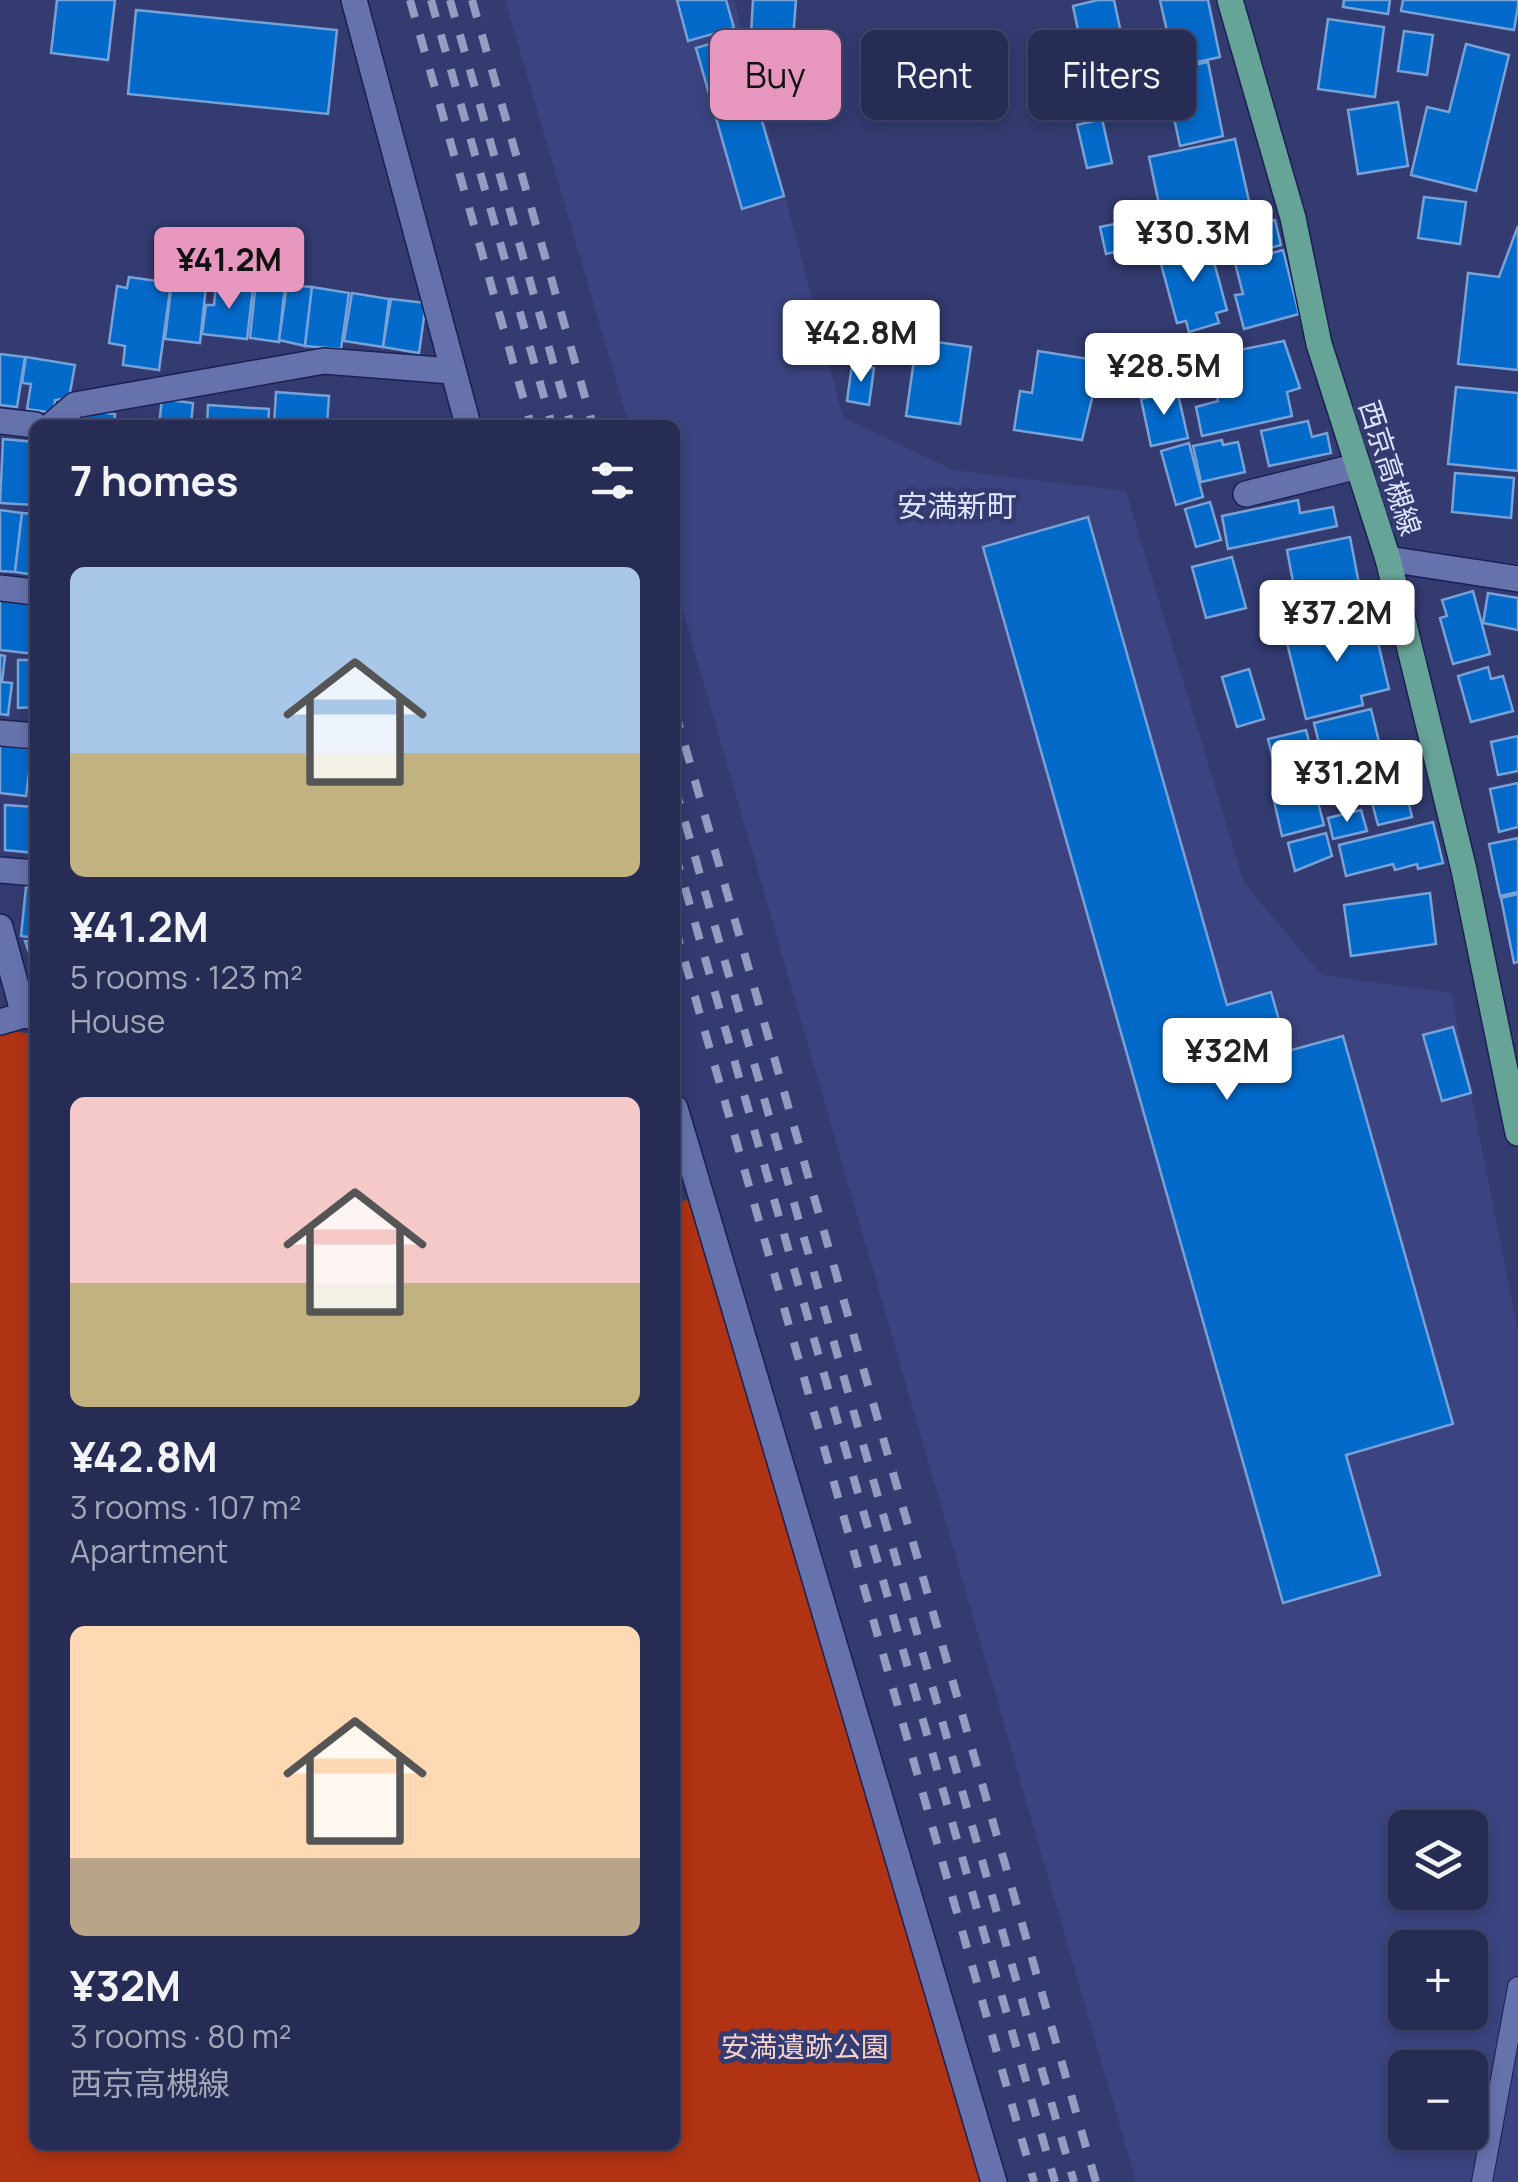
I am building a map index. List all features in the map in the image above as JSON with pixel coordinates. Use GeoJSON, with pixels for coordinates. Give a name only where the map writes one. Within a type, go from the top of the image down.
{"type":"FeatureCollection","features":[{"type":"Feature","properties":{"kind":"main road","name":"西京高槻線"},"geometry":{"type":"LineString","coordinates":[[1230,0],[1293,218],[1319,344],[1388,559],[1464,870],[1518,1131]]}},
{"type":"Feature","properties":{"kind":"street"},"geometry":{"type":"LineString","coordinates":[[354,0],[467,420]]}},
{"type":"Feature","properties":{"kind":"street"},"geometry":{"type":"LineString","coordinates":[[58,420],[75,405],[324,361],[452,371]]}},
{"type":"Feature","properties":{"kind":"street"},"geometry":{"type":"LineString","coordinates":[[0,421],[30,424]]}},
{"type":"Feature","properties":{"kind":"street"},"geometry":{"type":"LineString","coordinates":[[1246,494],[1358,466]]}},
{"type":"Feature","properties":{"kind":"street"},"geometry":{"type":"LineString","coordinates":[[1388,559],[1518,579]]}},
{"type":"Feature","properties":{"kind":"street"},"geometry":{"type":"LineString","coordinates":[[0,588],[30,591]]}},
{"type":"Feature","properties":{"kind":"street"},"geometry":{"type":"LineString","coordinates":[[0,733],[30,736]]}},
{"type":"Feature","properties":{"kind":"street"},"geometry":{"type":"LineString","coordinates":[[0,870],[30,873]]}},
{"type":"Feature","properties":{"kind":"street"},"geometry":{"type":"LineString","coordinates":[[0,927],[20,1018]]}},
{"type":"Feature","properties":{"kind":"street"},"geometry":{"type":"LineString","coordinates":[[680,1125],[994,2182]]}},
{"type":"Feature","properties":{"kind":"lane"},"geometry":{"type":"LineString","coordinates":[[1482,2182],[1518,1987]]}},
{"type":"Feature","properties":{"kind":"shaded area"},"geometry":{"type":"Polygon","coordinates":[[[505,0],[734,0],[742,30],[710,30],[710,120],[765,120],[843,417],[953,470],[1126,491],[1244,883],[1322,975],[1451,993],[1518,1331],[1518,2182],[1136,2182],[680,601],[680,420],[628,420],[505,0]]]}},
{"type":"Feature","properties":{"kind":"green space","name":"安満遺跡公園"},"geometry":{"type":"Polygon","coordinates":[[[9,1031],[30,1033],[30,2150],[680,2150],[680,1202],[694,1198],[981,2182],[0,2182],[0,1036],[9,1031]]]}},
{"type":"Feature","properties":{"kind":"building"},"geometry":{"type":"Polygon","coordinates":[[[57,0],[115,0],[108,60],[51,53],[57,0]]]}},
{"type":"Feature","properties":{"kind":"building"},"geometry":{"type":"Polygon","coordinates":[[[677,0],[726,0],[734,28],[710,30],[710,35],[688,41],[677,0]]]}},
{"type":"Feature","properties":{"kind":"building"},"geometry":{"type":"Polygon","coordinates":[[[753,0],[796,0],[794,30],[751,30],[753,0]]]}},
{"type":"Feature","properties":{"kind":"building"},"geometry":{"type":"Polygon","coordinates":[[[1114,0],[1120,30],[1078,30],[1073,6],[1114,0]]]}},
{"type":"Feature","properties":{"kind":"building"},"geometry":{"type":"Polygon","coordinates":[[[1160,0],[1208,0],[1220,57],[1196,62],[1196,30],[1167,30],[1160,0]]]}},
{"type":"Feature","properties":{"kind":"building"},"geometry":{"type":"Polygon","coordinates":[[[1344,0],[1390,0],[1388,14],[1343,7],[1344,0]]]}},
{"type":"Feature","properties":{"kind":"building"},"geometry":{"type":"Polygon","coordinates":[[[1403,0],[1518,0],[1518,6],[1514,30],[1401,11],[1403,0]]]}},
{"type":"Feature","properties":{"kind":"building"},"geometry":{"type":"Polygon","coordinates":[[[136,10],[337,30],[328,114],[128,94],[136,10]]]}},
{"type":"Feature","properties":{"kind":"building"},"geometry":{"type":"Polygon","coordinates":[[[1328,19],[1384,27],[1375,97],[1318,89],[1328,19]]]}},
{"type":"Feature","properties":{"kind":"building"},"geometry":{"type":"Polygon","coordinates":[[[1404,31],[1433,35],[1427,75],[1398,71],[1404,31]]]}},
{"type":"Feature","properties":{"kind":"building"},"geometry":{"type":"Polygon","coordinates":[[[710,44],[710,97],[696,48],[710,44]]]}},
{"type":"Feature","properties":{"kind":"building"},"geometry":{"type":"Polygon","coordinates":[[[1466,44],[1509,55],[1476,191],[1411,175],[1427,107],[1449,112],[1466,44]]]}},
{"type":"Feature","properties":{"kind":"building"},"geometry":{"type":"Polygon","coordinates":[[[1208,62],[1223,136],[1180,146],[1174,120],[1196,120],[1196,64],[1208,62]]]}},
{"type":"Feature","properties":{"kind":"building"},"geometry":{"type":"Polygon","coordinates":[[[1398,102],[1408,166],[1358,174],[1348,110],[1398,102]]]}},
{"type":"Feature","properties":{"kind":"building"},"geometry":{"type":"Polygon","coordinates":[[[717,120],[762,120],[784,196],[742,209],[717,120]]]}},
{"type":"Feature","properties":{"kind":"building"},"geometry":{"type":"Polygon","coordinates":[[[1102,120],[1112,163],[1087,168],[1077,125],[1102,120]]]}},
{"type":"Feature","properties":{"kind":"building"},"geometry":{"type":"Polygon","coordinates":[[[1235,139],[1254,223],[1167,242],[1149,157],[1235,139]]]}},
{"type":"Feature","properties":{"kind":"building"},"geometry":{"type":"Polygon","coordinates":[[[1424,197],[1466,202],[1460,244],[1418,238],[1424,197]]]}},
{"type":"Feature","properties":{"kind":"building"},"geometry":{"type":"Polygon","coordinates":[[[1153,216],[1159,242],[1106,254],[1100,227],[1153,216]]]}},
{"type":"Feature","properties":{"kind":"building"},"geometry":{"type":"Polygon","coordinates":[[[1275,220],[1281,245],[1226,260],[1219,234],[1275,220]]]}},
{"type":"Feature","properties":{"kind":"building"},"geometry":{"type":"Polygon","coordinates":[[[1518,226],[1518,370],[1458,364],[1468,273],[1499,277],[1518,226]]]}},
{"type":"Feature","properties":{"kind":"building"},"geometry":{"type":"Polygon","coordinates":[[[1208,240],[1227,310],[1216,313],[1219,323],[1189,332],[1186,321],[1177,323],[1158,253],[1208,240]]]}},
{"type":"Feature","properties":{"kind":"building"},"geometry":{"type":"Polygon","coordinates":[[[1283,250],[1299,314],[1244,329],[1235,295],[1243,294],[1235,263],[1283,250]]]}},
{"type":"Feature","properties":{"kind":"building"},"geometry":{"type":"Polygon","coordinates":[[[173,272],[207,276],[200,343],[165,339],[173,272]]]}},
{"type":"Feature","properties":{"kind":"building"},"geometry":{"type":"Polygon","coordinates":[[[129,277],[171,283],[159,370],[123,365],[125,346],[109,343],[117,286],[127,288],[129,277]]]}},
{"type":"Feature","properties":{"kind":"building"},"geometry":{"type":"Polygon","coordinates":[[[256,281],[285,285],[279,342],[250,338],[256,281]]]}},
{"type":"Feature","properties":{"kind":"building"},"geometry":{"type":"Polygon","coordinates":[[[216,284],[253,288],[247,339],[202,334],[206,305],[214,305],[216,284]]]}},
{"type":"Feature","properties":{"kind":"building"},"geometry":{"type":"Polygon","coordinates":[[[287,285],[312,287],[305,346],[279,340],[287,285]]]}},
{"type":"Feature","properties":{"kind":"building"},"geometry":{"type":"Polygon","coordinates":[[[312,287],[349,293],[341,349],[305,346],[312,287]]]}},
{"type":"Feature","properties":{"kind":"building"},"geometry":{"type":"Polygon","coordinates":[[[352,293],[389,299],[383,347],[344,341],[352,293]]]}},
{"type":"Feature","properties":{"kind":"building"},"geometry":{"type":"Polygon","coordinates":[[[391,299],[426,303],[419,353],[383,347],[391,299]]]}},
{"type":"Feature","properties":{"kind":"building"},"geometry":{"type":"Polygon","coordinates":[[[917,339],[971,347],[960,424],[906,416],[917,339]]]}},
{"type":"Feature","properties":{"kind":"building"},"geometry":{"type":"Polygon","coordinates":[[[1284,341],[1300,388],[1287,392],[1292,416],[1202,436],[1196,407],[1218,401],[1209,356],[1284,341]]]}},
{"type":"Feature","properties":{"kind":"building"},"geometry":{"type":"Polygon","coordinates":[[[1038,351],[1101,361],[1082,440],[1014,430],[1020,391],[1032,393],[1038,351]]]}},
{"type":"Feature","properties":{"kind":"building"},"geometry":{"type":"Polygon","coordinates":[[[0,354],[25,357],[17,407],[0,405],[0,354]]]}},
{"type":"Feature","properties":{"kind":"building"},"geometry":{"type":"Polygon","coordinates":[[[26,357],[75,365],[69,398],[55,400],[54,413],[27,409],[31,384],[22,383],[26,357]]]}},
{"type":"Feature","properties":{"kind":"building"},"geometry":{"type":"Polygon","coordinates":[[[852,365],[874,368],[869,405],[847,401],[852,365]]]}},
{"type":"Feature","properties":{"kind":"building"},"geometry":{"type":"Polygon","coordinates":[[[1456,387],[1518,393],[1518,471],[1448,464],[1456,387]]]}},
{"type":"Feature","properties":{"kind":"building"},"geometry":{"type":"Polygon","coordinates":[[[1177,390],[1188,438],[1151,446],[1141,399],[1177,390]]]}},
{"type":"Feature","properties":{"kind":"building"},"geometry":{"type":"Polygon","coordinates":[[[276,392],[329,396],[327,420],[274,420],[276,392]]]}},
{"type":"Feature","properties":{"kind":"building"},"geometry":{"type":"Polygon","coordinates":[[[162,399],[193,403],[191,420],[160,420],[162,399]]]}},
{"type":"Feature","properties":{"kind":"building"},"geometry":{"type":"Polygon","coordinates":[[[208,405],[269,409],[268,420],[207,420],[208,405]]]}},
{"type":"Feature","properties":{"kind":"building"},"geometry":{"type":"Polygon","coordinates":[[[85,410],[115,414],[114,420],[84,420],[85,410]]]}},
{"type":"Feature","properties":{"kind":"building"},"geometry":{"type":"Polygon","coordinates":[[[1308,421],[1312,437],[1327,433],[1331,453],[1269,466],[1261,431],[1308,421]]]}},
{"type":"Feature","properties":{"kind":"building"},"geometry":{"type":"Polygon","coordinates":[[[3,439],[30,442],[30,505],[0,503],[3,439]]]}},
{"type":"Feature","properties":{"kind":"building"},"geometry":{"type":"Polygon","coordinates":[[[1222,440],[1223,445],[1238,442],[1245,472],[1201,482],[1193,446],[1222,440]]]}},
{"type":"Feature","properties":{"kind":"building"},"geometry":{"type":"Polygon","coordinates":[[[1189,443],[1203,497],[1176,505],[1161,451],[1189,443]]]}},
{"type":"Feature","properties":{"kind":"building"},"geometry":{"type":"Polygon","coordinates":[[[1455,473],[1514,478],[1511,518],[1452,512],[1455,473]]]}},
{"type":"Feature","properties":{"kind":"building"},"geometry":{"type":"Polygon","coordinates":[[[1298,500],[1300,513],[1333,507],[1337,526],[1228,549],[1222,516],[1298,500]]]}},
{"type":"Feature","properties":{"kind":"building"},"geometry":{"type":"Polygon","coordinates":[[[1210,502],[1221,540],[1196,547],[1185,509],[1210,502]]]}},
{"type":"Feature","properties":{"kind":"building"},"geometry":{"type":"Polygon","coordinates":[[[0,510],[22,513],[15,572],[0,571],[0,510]]]}},
{"type":"Feature","properties":{"kind":"building"},"geometry":{"type":"Polygon","coordinates":[[[22,513],[30,514],[30,574],[15,572],[22,513]]]}},
{"type":"Feature","properties":{"kind":"building"},"geometry":{"type":"Polygon","coordinates":[[[1088,517],[1227,1005],[1271,992],[1288,1051],[1343,1036],[1453,1424],[1346,1455],[1380,1575],[1283,1603],[983,547],[1088,517]]]}},
{"type":"Feature","properties":{"kind":"building"},"geometry":{"type":"Polygon","coordinates":[[[1350,537],[1360,589],[1297,603],[1287,550],[1350,537]]]}},
{"type":"Feature","properties":{"kind":"building"},"geometry":{"type":"Polygon","coordinates":[[[1232,557],[1246,608],[1206,618],[1192,567],[1232,557]]]}},
{"type":"Feature","properties":{"kind":"building"},"geometry":{"type":"Polygon","coordinates":[[[1473,591],[1490,654],[1453,664],[1440,618],[1447,616],[1442,600],[1473,591]]]}},
{"type":"Feature","properties":{"kind":"building"},"geometry":{"type":"Polygon","coordinates":[[[1488,593],[1518,598],[1518,630],[1483,623],[1488,593]]]}},
{"type":"Feature","properties":{"kind":"building"},"geometry":{"type":"Polygon","coordinates":[[[0,597],[30,600],[30,653],[0,650],[0,597]]]}},
{"type":"Feature","properties":{"kind":"building"},"geometry":{"type":"Polygon","coordinates":[[[1371,613],[1389,689],[1361,696],[1363,705],[1306,719],[1285,635],[1371,613]]]}},
{"type":"Feature","properties":{"kind":"building"},"geometry":{"type":"Polygon","coordinates":[[[0,655],[5,656],[2,682],[12,683],[8,715],[0,714],[0,655]]]}},
{"type":"Feature","properties":{"kind":"building"},"geometry":{"type":"Polygon","coordinates":[[[18,660],[30,660],[30,707],[18,708],[18,660]]]}},
{"type":"Feature","properties":{"kind":"building"},"geometry":{"type":"Polygon","coordinates":[[[1488,667],[1491,679],[1503,676],[1513,711],[1471,722],[1458,676],[1488,667]]]}},
{"type":"Feature","properties":{"kind":"building"},"geometry":{"type":"Polygon","coordinates":[[[1249,669],[1264,719],[1237,727],[1222,677],[1249,669]]]}},
{"type":"Feature","properties":{"kind":"building"},"geometry":{"type":"Polygon","coordinates":[[[1371,709],[1383,758],[1326,772],[1314,723],[1371,709]]]}},
{"type":"Feature","properties":{"kind":"building"},"geometry":{"type":"Polygon","coordinates":[[[1306,730],[1320,786],[1282,796],[1268,739],[1306,730]]]}},
{"type":"Feature","properties":{"kind":"building"},"geometry":{"type":"Polygon","coordinates":[[[1518,736],[1518,771],[1498,775],[1491,742],[1518,736]]]}},
{"type":"Feature","properties":{"kind":"building"},"geometry":{"type":"Polygon","coordinates":[[[0,745],[30,749],[26,796],[0,793],[0,745]]]}},
{"type":"Feature","properties":{"kind":"building"},"geometry":{"type":"Polygon","coordinates":[[[1404,783],[1412,817],[1378,825],[1369,791],[1404,783]]]}},
{"type":"Feature","properties":{"kind":"building"},"geometry":{"type":"Polygon","coordinates":[[[1518,783],[1518,827],[1499,832],[1490,789],[1518,783]]]}},
{"type":"Feature","properties":{"kind":"building"},"geometry":{"type":"Polygon","coordinates":[[[1315,791],[1324,825],[1282,836],[1274,801],[1315,791]]]}},
{"type":"Feature","properties":{"kind":"building"},"geometry":{"type":"Polygon","coordinates":[[[5,805],[30,807],[30,852],[5,850],[5,805]]]}},
{"type":"Feature","properties":{"kind":"building"},"geometry":{"type":"Polygon","coordinates":[[[1361,810],[1367,831],[1333,839],[1328,818],[1361,810]]]}},
{"type":"Feature","properties":{"kind":"building"},"geometry":{"type":"Polygon","coordinates":[[[1433,822],[1443,863],[1395,870],[1393,864],[1346,876],[1339,845],[1433,822]]]}},
{"type":"Feature","properties":{"kind":"building"},"geometry":{"type":"Polygon","coordinates":[[[1326,833],[1332,856],[1295,871],[1288,843],[1326,833]]]}},
{"type":"Feature","properties":{"kind":"building"},"geometry":{"type":"Polygon","coordinates":[[[1518,838],[1518,892],[1500,896],[1489,844],[1518,838]]]}},
{"type":"Feature","properties":{"kind":"building"},"geometry":{"type":"Polygon","coordinates":[[[26,887],[30,887],[30,937],[21,936],[26,887]]]}},
{"type":"Feature","properties":{"kind":"building"},"geometry":{"type":"Polygon","coordinates":[[[1430,893],[1436,944],[1351,956],[1344,905],[1430,893]]]}},
{"type":"Feature","properties":{"kind":"building"},"geometry":{"type":"Polygon","coordinates":[[[1518,894],[1518,962],[1514,963],[1501,898],[1518,894]]]}},
{"type":"Feature","properties":{"kind":"building"},"geometry":{"type":"Polygon","coordinates":[[[1453,1027],[1471,1093],[1442,1101],[1423,1035],[1453,1027]]]}},
{"type":"Feature","properties":{"kind":"railway"},"geometry":{"type":"LineString","coordinates":[[410,0],[530,420]]}},
{"type":"Feature","properties":{"kind":"railway"},"geometry":{"type":"LineString","coordinates":[[431,0],[551,420]]}},
{"type":"Feature","properties":{"kind":"railway"},"geometry":{"type":"LineString","coordinates":[[450,0],[570,420]]}},
{"type":"Feature","properties":{"kind":"railway"},"geometry":{"type":"LineString","coordinates":[[472,0],[592,420]]}},
{"type":"Feature","properties":{"kind":"railway"},"geometry":{"type":"LineString","coordinates":[[680,728],[1096,2182]]}},
{"type":"Feature","properties":{"kind":"railway"},"geometry":{"type":"LineString","coordinates":[[680,804],[1074,2182]]}},
{"type":"Feature","properties":{"kind":"railway"},"geometry":{"type":"LineString","coordinates":[[680,870],[1055,2182]]}},
{"type":"Feature","properties":{"kind":"railway"},"geometry":{"type":"LineString","coordinates":[[680,944],[1034,2182]]}},
{"type":"Feature","properties":{"kind":"district","name":"安満新町"},"geometry":{"type":"Point","coordinates":[957,507]}}]}
